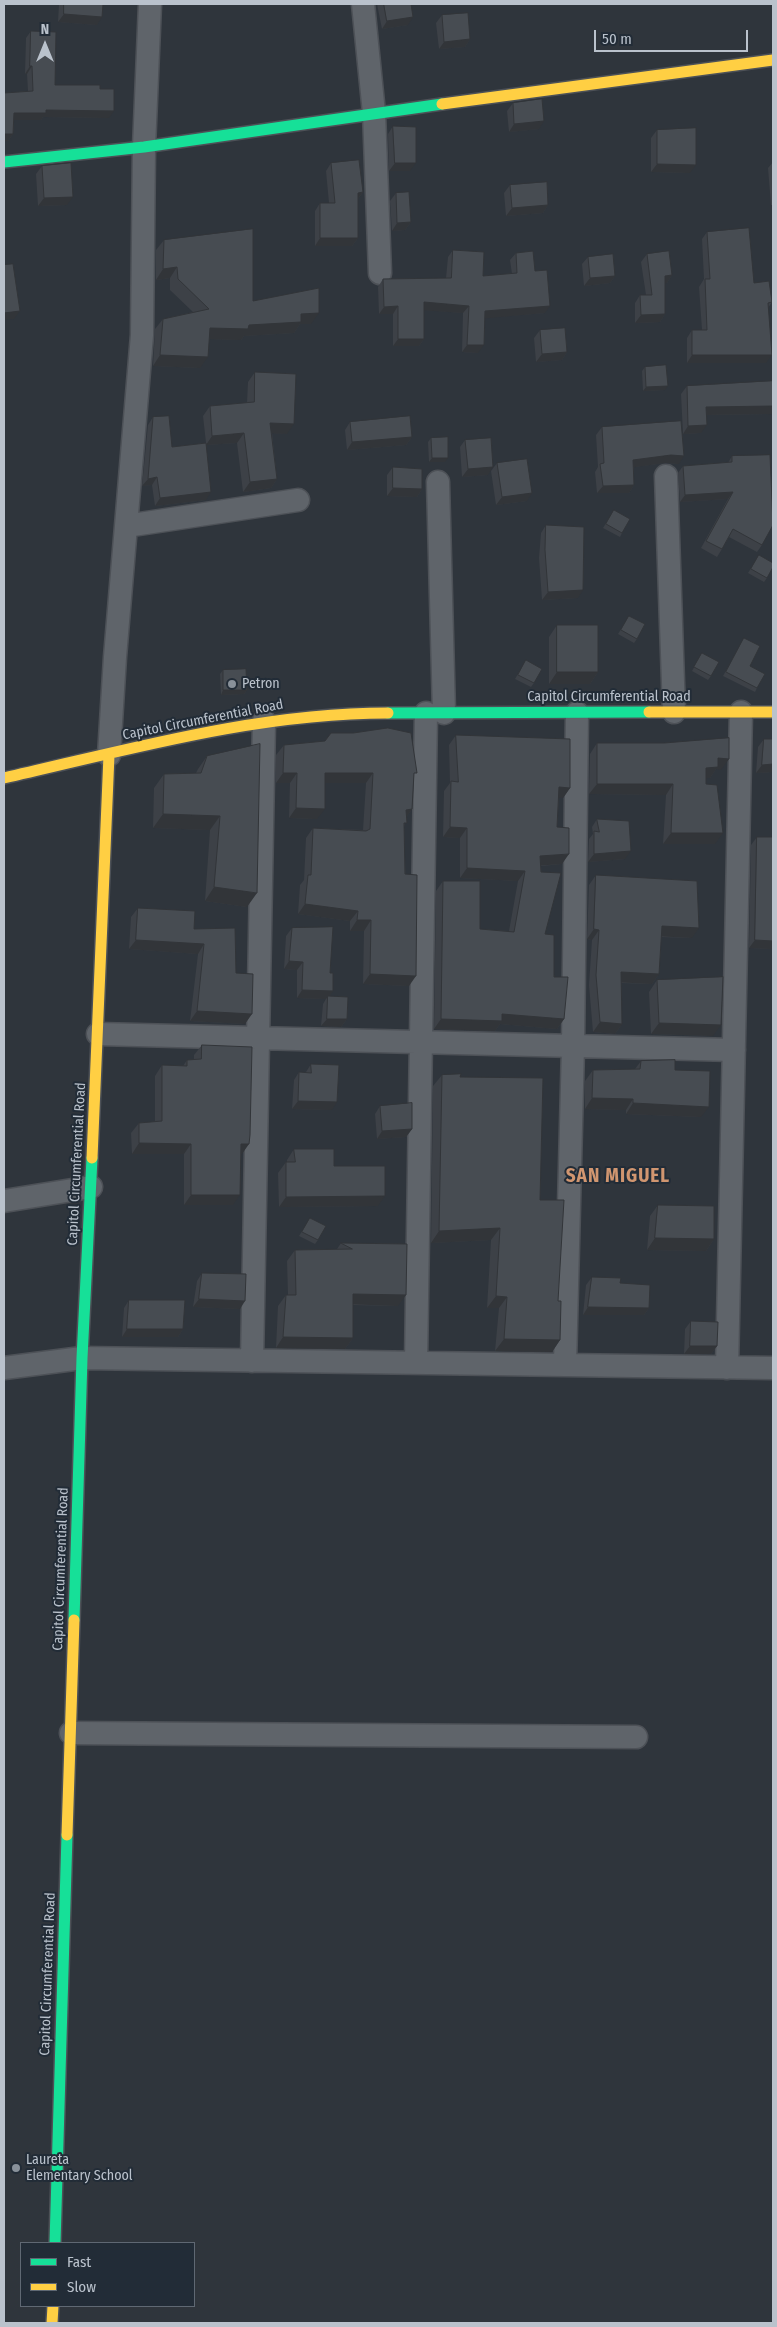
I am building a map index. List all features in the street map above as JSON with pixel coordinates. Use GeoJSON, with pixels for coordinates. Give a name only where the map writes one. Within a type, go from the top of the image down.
{"type":"FeatureCollection","features":[{"type":"Feature","properties":{"kind":"main road"},"geometry":{"type":"LineString","coordinates":[[4,162],[144,147],[374,113],[773,60]]}},
{"type":"Feature","properties":{"kind":"main road","name":"Capitol Circumferential Road"},"geometry":{"type":"LineString","coordinates":[[55,2242],[82,1358],[109,755],[264,721],[336,714],[773,712]]}},
{"type":"Feature","properties":{"kind":"main road"},"geometry":{"type":"LineString","coordinates":[[4,778],[109,755]]}},
{"type":"Feature","properties":{"kind":"main road"},"geometry":{"type":"LineString","coordinates":[[52,2323],[53,2307]]}},
{"type":"Feature","properties":{"kind":"street"},"geometry":{"type":"LineString","coordinates":[[109,755],[115,657],[142,334],[144,147],[150,4]]}},
{"type":"Feature","properties":{"kind":"street"},"geometry":{"type":"LineString","coordinates":[[364,4],[374,113],[380,273]]}},
{"type":"Feature","properties":{"kind":"street"},"geometry":{"type":"LineString","coordinates":[[666,476],[674,712]]}},
{"type":"Feature","properties":{"kind":"street"},"geometry":{"type":"LineString","coordinates":[[416,1364],[421,1042],[436,713],[438,482]]}},
{"type":"Feature","properties":{"kind":"street"},"geometry":{"type":"LineString","coordinates":[[126,526],[298,500]]}},
{"type":"Feature","properties":{"kind":"street"},"geometry":{"type":"LineString","coordinates":[[565,1366],[573,1046],[577,712]]}},
{"type":"Feature","properties":{"kind":"street"},"geometry":{"type":"LineString","coordinates":[[727,1368],[741,712]]}},
{"type":"Feature","properties":{"kind":"street"},"geometry":{"type":"LineString","coordinates":[[252,1361],[264,721]]}},
{"type":"Feature","properties":{"kind":"street"},"geometry":{"type":"LineString","coordinates":[[98,1034],[734,1050]]}},
{"type":"Feature","properties":{"kind":"street"},"geometry":{"type":"LineString","coordinates":[[4,1201],[91,1187]]}},
{"type":"Feature","properties":{"kind":"street"},"geometry":{"type":"LineString","coordinates":[[4,1368],[82,1358],[773,1368]]}},
{"type":"Feature","properties":{"kind":"street"},"geometry":{"type":"LineString","coordinates":[[71,1733],[636,1737]]}},
{"type":"Feature","properties":{"kind":"building"},"geometry":{"type":"Polygon","coordinates":[[[64,4],[103,4],[102,17],[64,14],[64,4]]]}},
{"type":"Feature","properties":{"kind":"building"},"geometry":{"type":"Polygon","coordinates":[[[384,4],[411,4],[413,17],[387,21],[384,4]]]}},
{"type":"Feature","properties":{"kind":"building"},"geometry":{"type":"Polygon","coordinates":[[[468,13],[470,39],[444,42],[442,15],[468,13]]]}},
{"type":"Feature","properties":{"kind":"building"},"geometry":{"type":"Polygon","coordinates":[[[31,31],[56,32],[55,85],[100,85],[100,89],[114,89],[114,111],[46,110],[46,113],[14,113],[13,134],[4,134],[4,93],[33,91],[32,66],[30,66],[31,31]]]}},
{"type":"Feature","properties":{"kind":"building"},"geometry":{"type":"Polygon","coordinates":[[[542,99],[544,121],[514,124],[513,103],[542,99]]]}},
{"type":"Feature","properties":{"kind":"building"},"geometry":{"type":"Polygon","coordinates":[[[393,126],[416,127],[416,163],[395,163],[393,126]]]}},
{"type":"Feature","properties":{"kind":"building"},"geometry":{"type":"Polygon","coordinates":[[[696,128],[696,165],[657,164],[657,130],[696,128]]]}},
{"type":"Feature","properties":{"kind":"building"},"geometry":{"type":"Polygon","coordinates":[[[359,160],[363,192],[358,193],[358,238],[320,238],[320,203],[335,203],[331,163],[359,160]]]}},
{"type":"Feature","properties":{"kind":"building"},"geometry":{"type":"Polygon","coordinates":[[[71,163],[73,197],[44,198],[42,166],[71,163]]]}},
{"type":"Feature","properties":{"kind":"building"},"geometry":{"type":"Polygon","coordinates":[[[547,182],[548,205],[512,208],[510,185],[547,182]]]}},
{"type":"Feature","properties":{"kind":"building"},"geometry":{"type":"Polygon","coordinates":[[[409,192],[411,222],[397,223],[396,193],[409,192]]]}},
{"type":"Feature","properties":{"kind":"building"},"geometry":{"type":"Polygon","coordinates":[[[749,228],[754,283],[769,281],[772,302],[768,303],[772,355],[692,355],[692,330],[707,330],[705,279],[710,279],[707,232],[749,228]]]}},
{"type":"Feature","properties":{"kind":"building"},"geometry":{"type":"Polygon","coordinates":[[[253,229],[253,301],[319,288],[319,313],[301,314],[301,322],[249,325],[248,329],[210,328],[208,357],[160,355],[163,319],[209,309],[178,279],[177,267],[163,269],[164,240],[253,229]]]}},
{"type":"Feature","properties":{"kind":"building"},"geometry":{"type":"Polygon","coordinates":[[[453,250],[484,252],[483,276],[517,273],[516,253],[533,251],[535,271],[547,270],[550,306],[485,311],[484,345],[467,345],[469,306],[424,302],[424,339],[398,339],[398,306],[384,307],[383,279],[451,278],[453,250]]]}},
{"type":"Feature","properties":{"kind":"building"},"geometry":{"type":"Polygon","coordinates":[[[669,251],[672,275],[665,276],[665,314],[641,315],[640,295],[652,295],[647,254],[669,251]]]}},
{"type":"Feature","properties":{"kind":"building"},"geometry":{"type":"Polygon","coordinates":[[[613,254],[615,276],[590,278],[588,257],[613,254]]]}},
{"type":"Feature","properties":{"kind":"building"},"geometry":{"type":"Polygon","coordinates":[[[13,264],[20,311],[4,313],[4,265],[13,264]]]}},
{"type":"Feature","properties":{"kind":"building"},"geometry":{"type":"Polygon","coordinates":[[[565,328],[567,352],[542,354],[540,330],[565,328]]]}},
{"type":"Feature","properties":{"kind":"building"},"geometry":{"type":"Polygon","coordinates":[[[666,365],[668,386],[646,387],[645,367],[666,365]]]}},
{"type":"Feature","properties":{"kind":"building"},"geometry":{"type":"Polygon","coordinates":[[[255,372],[296,374],[294,424],[270,423],[277,479],[250,482],[244,433],[212,436],[210,406],[254,402],[255,372]]]}},
{"type":"Feature","properties":{"kind":"building"},"geometry":{"type":"Polygon","coordinates":[[[773,381],[773,406],[706,407],[707,425],[688,426],[687,386],[773,381]]]}},
{"type":"Feature","properties":{"kind":"building"},"geometry":{"type":"Polygon","coordinates":[[[169,416],[172,447],[206,443],[211,492],[160,498],[157,477],[148,479],[153,417],[169,416]]]}},
{"type":"Feature","properties":{"kind":"building"},"geometry":{"type":"Polygon","coordinates":[[[410,416],[412,437],[352,442],[350,422],[410,416]]]}},
{"type":"Feature","properties":{"kind":"building"},"geometry":{"type":"Polygon","coordinates":[[[681,421],[684,456],[671,455],[633,460],[634,485],[603,486],[600,464],[604,463],[602,427],[681,421]]]}},
{"type":"Feature","properties":{"kind":"building"},"geometry":{"type":"Polygon","coordinates":[[[448,437],[448,458],[432,458],[431,438],[448,437]]]}},
{"type":"Feature","properties":{"kind":"building"},"geometry":{"type":"Polygon","coordinates":[[[491,438],[493,467],[468,469],[465,440],[491,438]]]}},
{"type":"Feature","properties":{"kind":"building"},"geometry":{"type":"Polygon","coordinates":[[[770,455],[773,525],[762,545],[733,529],[722,549],[706,541],[733,492],[685,495],[683,466],[732,462],[732,456],[770,455]]]}},
{"type":"Feature","properties":{"kind":"building"},"geometry":{"type":"Polygon","coordinates":[[[527,459],[532,493],[502,497],[497,463],[527,459]]]}},
{"type":"Feature","properties":{"kind":"building"},"geometry":{"type":"Polygon","coordinates":[[[393,467],[422,469],[422,489],[393,488],[393,467]]]}},
{"type":"Feature","properties":{"kind":"building"},"geometry":{"type":"Polygon","coordinates":[[[614,510],[630,519],[622,533],[606,524],[614,510]]]}},
{"type":"Feature","properties":{"kind":"building"},"geometry":{"type":"Polygon","coordinates":[[[546,525],[584,527],[583,590],[548,592],[545,550],[546,525]]]}},
{"type":"Feature","properties":{"kind":"building"},"geometry":{"type":"Polygon","coordinates":[[[759,555],[773,563],[767,578],[751,569],[759,555]]]}},
{"type":"Feature","properties":{"kind":"building"},"geometry":{"type":"Polygon","coordinates":[[[629,616],[645,624],[637,639],[621,630],[629,616]]]}},
{"type":"Feature","properties":{"kind":"building"},"geometry":{"type":"Polygon","coordinates":[[[557,625],[598,625],[598,672],[557,672],[557,625]]]}},
{"type":"Feature","properties":{"kind":"building"},"geometry":{"type":"Polygon","coordinates":[[[744,638],[760,646],[750,666],[765,674],[757,688],[726,672],[744,638]]]}},
{"type":"Feature","properties":{"kind":"building"},"geometry":{"type":"Polygon","coordinates":[[[702,653],[719,662],[711,676],[694,667],[702,653]]]}},
{"type":"Feature","properties":{"kind":"building"},"geometry":{"type":"Polygon","coordinates":[[[526,660],[542,669],[534,683],[518,675],[526,660]]]}},
{"type":"Feature","properties":{"kind":"building","name":"Petron"},"geometry":{"type":"Polygon","coordinates":[[[246,669],[247,690],[223,690],[223,670],[246,669]]]}},
{"type":"Feature","properties":{"kind":"building"},"geometry":{"type":"Polygon","coordinates":[[[388,728],[411,733],[417,773],[414,773],[412,809],[406,810],[407,823],[404,823],[405,874],[417,875],[416,976],[370,974],[371,920],[357,920],[358,911],[305,904],[308,875],[311,875],[313,828],[366,831],[370,829],[373,773],[325,773],[325,809],[296,808],[297,773],[283,773],[284,745],[325,741],[331,733],[353,733],[388,728]]]}},
{"type":"Feature","properties":{"kind":"building"},"geometry":{"type":"Polygon","coordinates":[[[456,735],[570,739],[570,788],[559,787],[557,827],[569,828],[569,854],[540,856],[541,872],[561,873],[545,934],[554,935],[554,977],[568,977],[564,1019],[502,1014],[502,1021],[441,1019],[443,881],[480,881],[480,929],[514,932],[525,871],[467,868],[467,828],[450,827],[451,781],[458,782],[456,735]]]}},
{"type":"Feature","properties":{"kind":"building"},"geometry":{"type":"Polygon","coordinates":[[[729,738],[729,759],[718,758],[718,767],[706,768],[706,784],[717,785],[723,833],[671,833],[673,784],[597,784],[597,743],[664,743],[729,738]]]}},
{"type":"Feature","properties":{"kind":"building"},"geometry":{"type":"Polygon","coordinates":[[[764,739],[773,739],[773,764],[762,765],[764,739]]]}},
{"type":"Feature","properties":{"kind":"building"},"geometry":{"type":"Polygon","coordinates":[[[260,744],[257,893],[214,887],[220,816],[163,814],[164,774],[201,773],[207,756],[260,744]]]}},
{"type":"Feature","properties":{"kind":"building"},"geometry":{"type":"Polygon","coordinates":[[[597,819],[629,821],[631,851],[594,854],[594,831],[599,832],[597,819]]]}},
{"type":"Feature","properties":{"kind":"building"},"geometry":{"type":"Polygon","coordinates":[[[757,837],[773,837],[773,941],[755,940],[757,837]]]}},
{"type":"Feature","properties":{"kind":"building"},"geometry":{"type":"Polygon","coordinates":[[[596,875],[697,881],[699,928],[662,926],[659,974],[621,972],[622,1024],[600,1022],[596,975],[599,930],[594,929],[596,875]]]}},
{"type":"Feature","properties":{"kind":"building"},"geometry":{"type":"Polygon","coordinates":[[[138,908],[195,911],[194,929],[235,928],[236,973],[253,974],[252,1014],[197,1011],[204,944],[136,940],[138,908]]]}},
{"type":"Feature","properties":{"kind":"building"},"geometry":{"type":"Polygon","coordinates":[[[333,927],[330,973],[333,973],[333,991],[302,990],[303,962],[289,961],[292,928],[333,927]]]}},
{"type":"Feature","properties":{"kind":"building"},"geometry":{"type":"Polygon","coordinates":[[[723,977],[721,1025],[659,1023],[657,980],[723,977]]]}},
{"type":"Feature","properties":{"kind":"building"},"geometry":{"type":"Polygon","coordinates":[[[328,996],[348,997],[347,1019],[327,1019],[328,996]]]}},
{"type":"Feature","properties":{"kind":"building"},"geometry":{"type":"Polygon","coordinates":[[[202,1045],[252,1047],[250,1135],[249,1144],[241,1144],[240,1195],[191,1195],[191,1144],[139,1143],[139,1123],[162,1121],[162,1065],[187,1066],[187,1060],[201,1059],[202,1045]]]}},
{"type":"Feature","properties":{"kind":"building"},"geometry":{"type":"Polygon","coordinates":[[[675,1060],[675,1070],[710,1071],[709,1107],[633,1103],[633,1099],[592,1098],[593,1070],[640,1069],[641,1061],[675,1060]]]}},
{"type":"Feature","properties":{"kind":"building"},"geometry":{"type":"Polygon","coordinates":[[[311,1064],[339,1065],[337,1102],[298,1101],[299,1072],[311,1073],[311,1064]]]}},
{"type":"Feature","properties":{"kind":"building"},"geometry":{"type":"Polygon","coordinates":[[[461,1074],[460,1077],[543,1078],[540,1200],[564,1200],[558,1301],[561,1301],[560,1340],[504,1339],[507,1297],[496,1296],[500,1228],[439,1231],[442,1075],[461,1074]]]}},
{"type":"Feature","properties":{"kind":"building"},"geometry":{"type":"Polygon","coordinates":[[[412,1103],[412,1129],[382,1131],[380,1106],[412,1103]]]}},
{"type":"Feature","properties":{"kind":"building"},"geometry":{"type":"Polygon","coordinates":[[[294,1149],[334,1149],[334,1166],[385,1166],[385,1196],[286,1197],[286,1162],[295,1162],[294,1149]]]}},
{"type":"Feature","properties":{"kind":"building"},"geometry":{"type":"Polygon","coordinates":[[[658,1205],[714,1206],[714,1239],[655,1238],[658,1205]]]}},
{"type":"Feature","properties":{"kind":"building"},"geometry":{"type":"Polygon","coordinates":[[[310,1218],[326,1226],[318,1240],[302,1232],[310,1218]]]}},
{"type":"Feature","properties":{"kind":"building"},"geometry":{"type":"Polygon","coordinates":[[[341,1243],[407,1244],[406,1295],[353,1294],[353,1338],[283,1337],[286,1295],[296,1295],[295,1250],[352,1249],[341,1243]]]}},
{"type":"Feature","properties":{"kind":"building"},"geometry":{"type":"Polygon","coordinates":[[[202,1273],[246,1274],[245,1301],[199,1299],[202,1273]]]}},
{"type":"Feature","properties":{"kind":"building"},"geometry":{"type":"Polygon","coordinates":[[[592,1277],[621,1278],[620,1283],[650,1285],[649,1308],[588,1307],[592,1277]]]}},
{"type":"Feature","properties":{"kind":"building"},"geometry":{"type":"Polygon","coordinates":[[[129,1300],[185,1300],[183,1329],[127,1329],[129,1300]]]}},
{"type":"Feature","properties":{"kind":"building"},"geometry":{"type":"Polygon","coordinates":[[[691,1321],[718,1322],[717,1346],[690,1346],[691,1321]]]}},
{"type":"Feature","properties":{"kind":"traffic: fast"},"geometry":{"type":"LineString","coordinates":[[4,162],[144,147],[442,104]]}},
{"type":"Feature","properties":{"kind":"traffic: fast"},"geometry":{"type":"LineString","coordinates":[[388,713],[649,712]]}},
{"type":"Feature","properties":{"kind":"traffic: fast"},"geometry":{"type":"LineString","coordinates":[[74,1620],[82,1358],[92,1158]]}},
{"type":"Feature","properties":{"kind":"traffic: fast"},"geometry":{"type":"LineString","coordinates":[[55,2242],[67,1835]]}},
{"type":"Feature","properties":{"kind":"traffic: slow"},"geometry":{"type":"LineString","coordinates":[[442,104],[773,60]]}},
{"type":"Feature","properties":{"kind":"traffic: slow"},"geometry":{"type":"LineString","coordinates":[[649,712],[773,712]]}},
{"type":"Feature","properties":{"kind":"traffic: slow"},"geometry":{"type":"LineString","coordinates":[[4,778],[147,745],[243,726],[291,719],[388,713]]}},
{"type":"Feature","properties":{"kind":"traffic: slow"},"geometry":{"type":"LineString","coordinates":[[92,1158],[109,755]]}},
{"type":"Feature","properties":{"kind":"traffic: slow"},"geometry":{"type":"LineString","coordinates":[[67,1835],[74,1620]]}},
{"type":"Feature","properties":{"kind":"traffic: slow"},"geometry":{"type":"LineString","coordinates":[[52,2323],[53,2307]]}},
{"type":"Feature","properties":{"kind":"place","name":"Petron"},"geometry":{"type":"Point","coordinates":[232,684]}},
{"type":"Feature","properties":{"kind":"place","name":"Laureta Elementary School"},"geometry":{"type":"Point","coordinates":[16,2168]}},
{"type":"Feature","properties":{"kind":"district","name":"SAN MIGUEL"},"geometry":{"type":"Point","coordinates":[618,1177]}}]}
